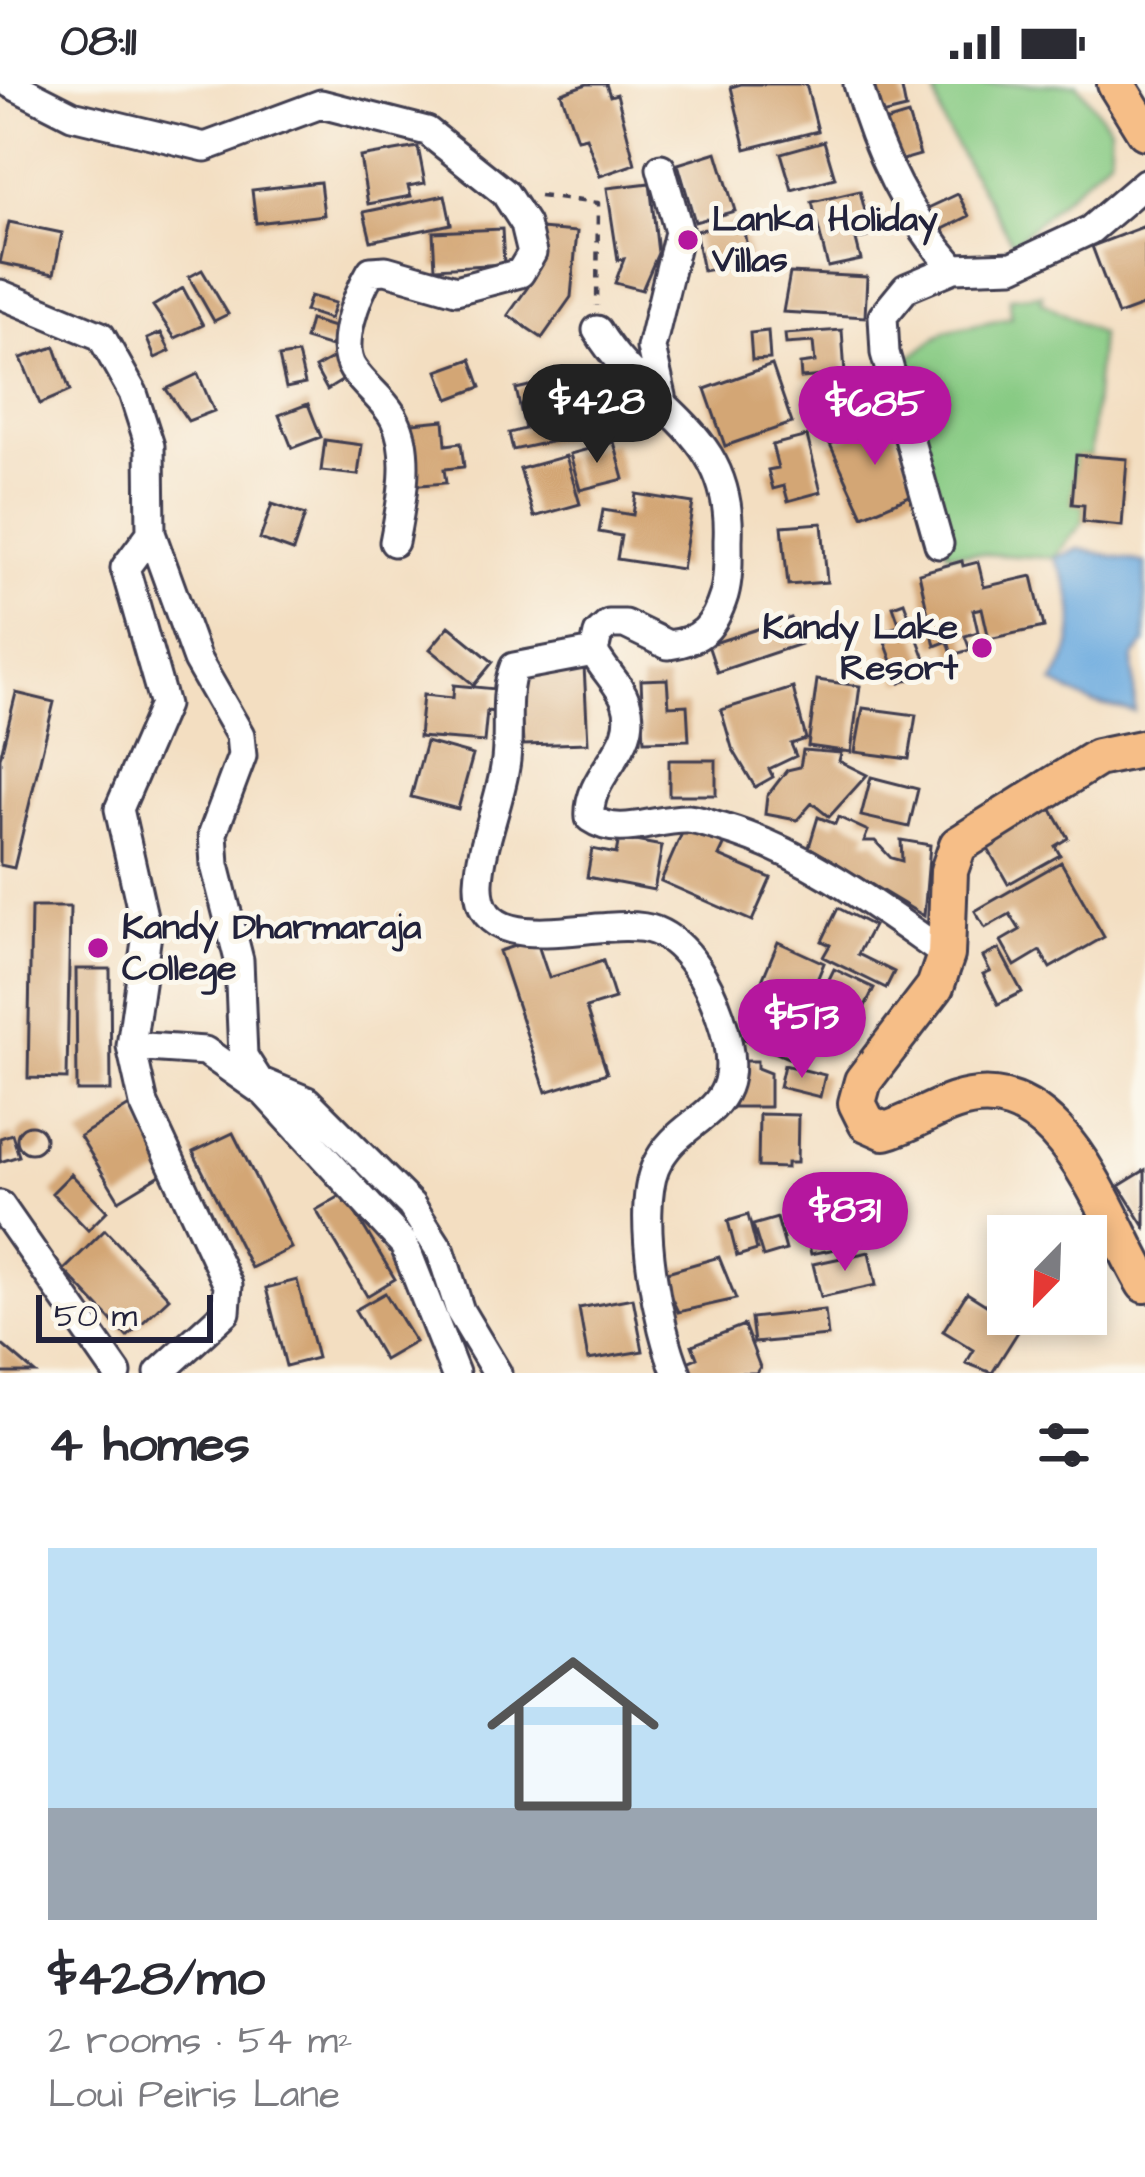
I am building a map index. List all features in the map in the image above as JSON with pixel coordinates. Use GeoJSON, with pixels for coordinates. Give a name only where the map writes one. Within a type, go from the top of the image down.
{"type":"FeatureCollection","features":[{"type":"Feature","properties":{"kind":"main road"},"geometry":{"type":"LineString","coordinates":[[1117,84],[1145,131]]}},
{"type":"Feature","properties":{"kind":"main road"},"geometry":{"type":"LineString","coordinates":[[1145,748],[1097,758],[958,845],[949,871],[946,956],[935,987],[863,1081],[857,1103],[867,1123],[885,1131],[956,1101],[983,1098],[1026,1108],[1055,1126],[1145,1284]]}},
{"type":"Feature","properties":{"kind":"street"},"geometry":{"type":"LineString","coordinates":[[11,84],[72,115],[205,148],[321,104],[427,131],[506,193],[525,224],[532,253],[520,273],[456,290],[386,270],[371,271],[364,282],[345,348],[350,365],[396,421],[404,490],[394,542]]}},
{"type":"Feature","properties":{"kind":"street"},"geometry":{"type":"LineString","coordinates":[[858,84],[875,148],[928,239],[954,268]]}},
{"type":"Feature","properties":{"kind":"street"},"geometry":{"type":"LineString","coordinates":[[661,168],[679,232],[651,349],[664,400]]}},
{"type":"Feature","properties":{"kind":"street"},"geometry":{"type":"LineString","coordinates":[[939,544],[885,353],[884,316],[906,288],[954,268],[1013,266],[1090,230],[1145,183]]}},
{"type":"Feature","properties":{"kind":"street"},"geometry":{"type":"LineString","coordinates":[[0,294],[101,336],[133,393],[149,446],[151,533],[197,660],[240,735],[242,756],[213,833],[215,866],[239,960],[243,1056],[259,1081],[307,1101],[411,1205],[441,1252],[460,1311],[497,1373]]}},
{"type":"Feature","properties":{"kind":"street"},"geometry":{"type":"LineString","coordinates":[[596,330],[714,459],[726,490],[726,586],[716,620],[688,643],[668,645],[625,624],[609,625],[598,634],[594,652],[624,695],[632,719],[623,746],[588,797],[590,818],[604,828],[688,819],[728,830],[855,892],[946,956]]}},
{"type":"Feature","properties":{"kind":"street"},"geometry":{"type":"LineString","coordinates":[[151,533],[125,568],[164,705],[119,808],[147,934],[131,1046],[144,1104],[228,1285],[226,1312],[207,1335],[159,1373]]}},
{"type":"Feature","properties":{"kind":"street"},"geometry":{"type":"LineString","coordinates":[[594,652],[514,668],[506,765],[479,882],[483,908],[502,929],[533,933],[609,926],[651,928],[669,938],[706,983],[721,1017],[728,1051],[721,1102],[654,1169],[652,1288],[677,1373]]}},
{"type":"Feature","properties":{"kind":"street"},"geometry":{"type":"LineString","coordinates":[[131,1046],[205,1051],[266,1093],[404,1244],[455,1373]]}},
{"type":"Feature","properties":{"kind":"street"},"geometry":{"type":"LineString","coordinates":[[0,1205],[117,1373]]}},
{"type":"Feature","properties":{"kind":"path"},"geometry":{"type":"LineString","coordinates":[[506,193],[598,203],[596,330]]}},
{"type":"Feature","properties":{"kind":"green space"},"geometry":{"type":"Polygon","coordinates":[[[932,84],[1077,84],[1110,127],[1110,156],[1013,244],[945,127],[932,84]]]}},
{"type":"Feature","properties":{"kind":"green space"},"geometry":{"type":"Polygon","coordinates":[[[1042,294],[1041,301],[1100,334],[1090,456],[1076,456],[1072,503],[1084,505],[1083,522],[1054,558],[947,552],[907,360],[945,331],[1011,317],[1010,297],[1042,294]]]}},
{"type":"Feature","properties":{"kind":"water"},"geometry":{"type":"Polygon","coordinates":[[[1079,549],[1145,563],[1145,643],[1133,658],[1135,712],[1092,703],[1053,683],[1068,652],[1073,621],[1068,589],[1054,558],[1079,549]]]}},
{"type":"Feature","properties":{"kind":"building"},"geometry":{"type":"Polygon","coordinates":[[[587,84],[606,84],[610,96],[617,94],[635,164],[600,176],[586,137],[577,139],[561,93],[587,84]]]}},
{"type":"Feature","properties":{"kind":"building"},"geometry":{"type":"Polygon","coordinates":[[[806,84],[818,131],[746,149],[731,87],[806,84]]]}},
{"type":"Feature","properties":{"kind":"building"},"geometry":{"type":"Polygon","coordinates":[[[869,84],[901,84],[906,109],[877,116],[869,84]]]}},
{"type":"Feature","properties":{"kind":"building"},"geometry":{"type":"Polygon","coordinates":[[[908,115],[920,155],[889,164],[878,124],[908,115]]]}},
{"type":"Feature","properties":{"kind":"building"},"geometry":{"type":"Polygon","coordinates":[[[824,141],[835,178],[792,190],[781,153],[824,141]]]}},
{"type":"Feature","properties":{"kind":"building"},"geometry":{"type":"Polygon","coordinates":[[[418,147],[425,183],[408,186],[411,196],[368,204],[360,157],[418,147]]]}},
{"type":"Feature","properties":{"kind":"building"},"geometry":{"type":"Polygon","coordinates":[[[717,152],[735,211],[695,222],[678,164],[717,152]]]}},
{"type":"Feature","properties":{"kind":"building"},"geometry":{"type":"Polygon","coordinates":[[[320,182],[324,215],[256,223],[252,190],[320,182]]]}},
{"type":"Feature","properties":{"kind":"building"},"geometry":{"type":"Polygon","coordinates":[[[650,183],[658,253],[642,290],[615,283],[624,259],[618,260],[607,188],[650,183]]]}},
{"type":"Feature","properties":{"kind":"building"},"geometry":{"type":"Polygon","coordinates":[[[860,191],[871,236],[856,240],[861,260],[828,267],[812,202],[860,191]]]}},
{"type":"Feature","properties":{"kind":"building"},"geometry":{"type":"Polygon","coordinates":[[[958,194],[969,216],[935,233],[924,210],[958,194]]]}},
{"type":"Feature","properties":{"kind":"building"},"geometry":{"type":"Polygon","coordinates":[[[445,195],[451,224],[371,241],[364,212],[445,195]]]}},
{"type":"Feature","properties":{"kind":"building"},"geometry":{"type":"Polygon","coordinates":[[[9,222],[62,233],[54,274],[0,263],[9,222]]]}},
{"type":"Feature","properties":{"kind":"building"},"geometry":{"type":"Polygon","coordinates":[[[742,222],[750,262],[703,271],[695,231],[742,222]]]}},
{"type":"Feature","properties":{"kind":"building"},"geometry":{"type":"Polygon","coordinates":[[[1145,226],[1145,305],[1118,315],[1092,246],[1145,226]]]}},
{"type":"Feature","properties":{"kind":"building"},"geometry":{"type":"Polygon","coordinates":[[[502,229],[504,264],[435,268],[433,232],[502,229]]]}},
{"type":"Feature","properties":{"kind":"building"},"geometry":{"type":"Polygon","coordinates":[[[540,229],[577,232],[571,297],[542,338],[508,315],[535,277],[540,229]]]}},
{"type":"Feature","properties":{"kind":"building"},"geometry":{"type":"Polygon","coordinates":[[[202,270],[228,314],[214,321],[189,277],[202,270]]]}},
{"type":"Feature","properties":{"kind":"building"},"geometry":{"type":"Polygon","coordinates":[[[790,273],[867,277],[865,317],[783,312],[790,273]]]}},
{"type":"Feature","properties":{"kind":"building"},"geometry":{"type":"Polygon","coordinates":[[[183,288],[203,325],[175,338],[153,306],[183,288]]]}},
{"type":"Feature","properties":{"kind":"building"},"geometry":{"type":"Polygon","coordinates":[[[310,296],[335,303],[330,319],[305,311],[310,296]]]}},
{"type":"Feature","properties":{"kind":"building"},"geometry":{"type":"Polygon","coordinates":[[[310,320],[337,328],[331,347],[305,339],[310,320]]]}},
{"type":"Feature","properties":{"kind":"building"},"geometry":{"type":"Polygon","coordinates":[[[842,330],[845,374],[801,378],[800,364],[815,362],[813,342],[786,344],[785,334],[842,330]]]}},
{"type":"Feature","properties":{"kind":"building"},"geometry":{"type":"Polygon","coordinates":[[[768,331],[770,359],[752,360],[750,333],[768,331]]]}},
{"type":"Feature","properties":{"kind":"building"},"geometry":{"type":"Polygon","coordinates":[[[161,333],[170,351],[155,358],[147,339],[161,333]]]}},
{"type":"Feature","properties":{"kind":"building"},"geometry":{"type":"Polygon","coordinates":[[[55,347],[70,391],[40,404],[21,358],[55,347]]]}},
{"type":"Feature","properties":{"kind":"building"},"geometry":{"type":"Polygon","coordinates":[[[298,354],[305,384],[286,388],[279,357],[298,354]]]}},
{"type":"Feature","properties":{"kind":"building"},"geometry":{"type":"Polygon","coordinates":[[[333,358],[345,379],[327,390],[315,368],[333,358]]]}},
{"type":"Feature","properties":{"kind":"building"},"geometry":{"type":"Polygon","coordinates":[[[471,359],[481,387],[449,399],[438,371],[471,359]]]}},
{"type":"Feature","properties":{"kind":"building"},"geometry":{"type":"Polygon","coordinates":[[[772,365],[792,423],[725,446],[705,389],[772,365]]]}},
{"type":"Feature","properties":{"kind":"building"},"geometry":{"type":"Polygon","coordinates":[[[565,369],[566,374],[583,371],[590,404],[572,408],[576,425],[561,428],[563,439],[513,450],[509,433],[525,429],[516,389],[547,382],[545,374],[565,369]]]}},
{"type":"Feature","properties":{"kind":"building"},"geometry":{"type":"Polygon","coordinates":[[[198,374],[214,411],[188,421],[166,389],[198,374]]]}},
{"type":"Feature","properties":{"kind":"building"},"geometry":{"type":"Polygon","coordinates":[[[877,379],[886,414],[829,429],[820,393],[877,379]]]}},
{"type":"Feature","properties":{"kind":"building"},"geometry":{"type":"Polygon","coordinates":[[[308,404],[321,437],[292,448],[279,415],[308,404]]]}},
{"type":"Feature","properties":{"kind":"building"},"geometry":{"type":"Polygon","coordinates":[[[444,420],[446,445],[461,443],[464,467],[444,469],[446,483],[409,486],[402,424],[444,420]]]}},
{"type":"Feature","properties":{"kind":"building"},"geometry":{"type":"Polygon","coordinates":[[[889,421],[919,492],[863,516],[830,444],[889,421]]]}},
{"type":"Feature","properties":{"kind":"building"},"geometry":{"type":"Polygon","coordinates":[[[807,436],[821,492],[788,501],[784,486],[773,489],[768,470],[778,468],[772,445],[807,436]]]}},
{"type":"Feature","properties":{"kind":"building"},"geometry":{"type":"Polygon","coordinates":[[[325,440],[362,445],[358,475],[321,471],[325,440]]]}},
{"type":"Feature","properties":{"kind":"building"},"geometry":{"type":"Polygon","coordinates":[[[614,442],[624,479],[580,490],[570,454],[614,442]]]}},
{"type":"Feature","properties":{"kind":"building"},"geometry":{"type":"Polygon","coordinates":[[[1076,455],[1127,459],[1122,526],[1083,522],[1084,505],[1072,504],[1076,455]]]}},
{"type":"Feature","properties":{"kind":"building"},"geometry":{"type":"Polygon","coordinates":[[[566,456],[580,504],[534,517],[520,469],[566,456]]]}},
{"type":"Feature","properties":{"kind":"building"},"geometry":{"type":"Polygon","coordinates":[[[636,494],[693,503],[682,569],[617,559],[621,536],[599,532],[603,510],[633,515],[636,494]]]}},
{"type":"Feature","properties":{"kind":"building"},"geometry":{"type":"Polygon","coordinates":[[[272,504],[305,515],[293,551],[260,539],[272,504]]]}},
{"type":"Feature","properties":{"kind":"building"},"geometry":{"type":"Polygon","coordinates":[[[822,523],[827,582],[788,585],[782,526],[822,523]]]}},
{"type":"Feature","properties":{"kind":"building"},"geometry":{"type":"Polygon","coordinates":[[[962,561],[963,566],[978,562],[984,587],[1032,576],[1044,627],[989,639],[982,608],[973,610],[978,632],[965,636],[970,650],[952,655],[948,641],[935,646],[919,573],[962,561]]]}},
{"type":"Feature","properties":{"kind":"building"},"geometry":{"type":"Polygon","coordinates":[[[904,602],[930,672],[900,683],[885,642],[893,639],[889,629],[900,626],[893,606],[904,602]]]}},
{"type":"Feature","properties":{"kind":"building"},"geometry":{"type":"Polygon","coordinates":[[[791,618],[800,644],[717,672],[708,645],[791,618]]]}},
{"type":"Feature","properties":{"kind":"building"},"geometry":{"type":"Polygon","coordinates":[[[449,626],[493,662],[474,685],[430,649],[449,626]]]}},
{"type":"Feature","properties":{"kind":"building"},"geometry":{"type":"Polygon","coordinates":[[[584,666],[588,743],[523,745],[519,669],[584,666]]]}},
{"type":"Feature","properties":{"kind":"building"},"geometry":{"type":"Polygon","coordinates":[[[667,679],[669,706],[687,705],[689,740],[644,741],[641,680],[667,679]]]}},
{"type":"Feature","properties":{"kind":"building"},"geometry":{"type":"Polygon","coordinates":[[[817,680],[860,686],[851,752],[808,746],[817,680]]]}},
{"type":"Feature","properties":{"kind":"building"},"geometry":{"type":"Polygon","coordinates":[[[454,685],[496,689],[494,712],[487,711],[484,742],[419,737],[423,695],[453,698],[454,685]]]}},
{"type":"Feature","properties":{"kind":"building"},"geometry":{"type":"Polygon","coordinates":[[[793,688],[806,739],[791,744],[796,756],[769,769],[773,777],[755,787],[732,748],[721,710],[793,688]]]}},
{"type":"Feature","properties":{"kind":"building"},"geometry":{"type":"Polygon","coordinates":[[[16,693],[54,702],[14,868],[0,865],[0,758],[16,693]]]}},
{"type":"Feature","properties":{"kind":"building"},"geometry":{"type":"Polygon","coordinates":[[[863,708],[916,715],[909,759],[855,752],[863,708]]]}},
{"type":"Feature","properties":{"kind":"building"},"geometry":{"type":"Polygon","coordinates":[[[426,742],[473,755],[458,809],[411,797],[426,742]]]}},
{"type":"Feature","properties":{"kind":"building"},"geometry":{"type":"Polygon","coordinates":[[[803,750],[841,753],[839,761],[867,775],[829,817],[812,803],[797,820],[765,814],[767,796],[787,770],[800,767],[803,750]]]}},
{"type":"Feature","properties":{"kind":"building"},"geometry":{"type":"Polygon","coordinates":[[[669,760],[716,760],[716,795],[669,795],[669,760]]]}},
{"type":"Feature","properties":{"kind":"building"},"geometry":{"type":"Polygon","coordinates":[[[871,777],[918,789],[909,827],[861,816],[871,777]]]}},
{"type":"Feature","properties":{"kind":"building"},"geometry":{"type":"Polygon","coordinates":[[[1048,803],[1068,838],[1055,846],[1060,855],[1008,884],[983,840],[1048,803]]]}},
{"type":"Feature","properties":{"kind":"building"},"geometry":{"type":"Polygon","coordinates":[[[818,817],[835,824],[838,817],[868,831],[864,841],[875,841],[891,858],[902,861],[901,840],[930,845],[924,916],[809,847],[818,817]]]}},
{"type":"Feature","properties":{"kind":"building"},"geometry":{"type":"Polygon","coordinates":[[[686,824],[726,841],[719,856],[771,878],[752,921],[661,881],[686,824]]]}},
{"type":"Feature","properties":{"kind":"building"},"geometry":{"type":"Polygon","coordinates":[[[619,838],[662,846],[654,890],[587,877],[592,849],[616,854],[619,838]]]}},
{"type":"Feature","properties":{"kind":"building"},"geometry":{"type":"Polygon","coordinates":[[[1061,862],[1104,937],[1050,968],[1040,951],[1015,966],[1001,941],[1020,930],[1010,914],[985,928],[975,911],[1061,862]]]}},
{"type":"Feature","properties":{"kind":"building"},"geometry":{"type":"Polygon","coordinates":[[[31,907],[70,907],[67,1079],[28,1078],[31,907]]]}},
{"type":"Feature","properties":{"kind":"building"},"geometry":{"type":"Polygon","coordinates":[[[838,908],[873,926],[858,954],[894,972],[886,988],[823,957],[830,945],[822,941],[838,908]]]}},
{"type":"Feature","properties":{"kind":"building"},"geometry":{"type":"Polygon","coordinates":[[[536,939],[549,978],[603,961],[615,999],[586,1008],[607,1073],[546,1092],[499,951],[536,939]]]}},
{"type":"Feature","properties":{"kind":"building"},"geometry":{"type":"Polygon","coordinates":[[[778,942],[824,963],[807,1004],[761,983],[778,942]]]}},
{"type":"Feature","properties":{"kind":"building"},"geometry":{"type":"Polygon","coordinates":[[[999,949],[1022,992],[998,1004],[983,974],[990,971],[983,957],[999,949]]]}},
{"type":"Feature","properties":{"kind":"building"},"geometry":{"type":"Polygon","coordinates":[[[76,969],[110,969],[111,1091],[77,1091],[76,969]]]}},
{"type":"Feature","properties":{"kind":"building"},"geometry":{"type":"Polygon","coordinates":[[[834,969],[874,988],[855,1027],[815,1008],[834,969]]]}},
{"type":"Feature","properties":{"kind":"building"},"geometry":{"type":"Polygon","coordinates":[[[764,992],[807,1011],[788,1058],[744,1039],[764,992]]]}},
{"type":"Feature","properties":{"kind":"building"},"geometry":{"type":"Polygon","coordinates":[[[733,1061],[757,1061],[757,1068],[770,1073],[770,1107],[734,1107],[733,1061]]]}},
{"type":"Feature","properties":{"kind":"building"},"geometry":{"type":"Polygon","coordinates":[[[784,1065],[825,1075],[820,1097],[779,1087],[784,1065]]]}},
{"type":"Feature","properties":{"kind":"building"},"geometry":{"type":"Polygon","coordinates":[[[131,1105],[170,1169],[119,1200],[80,1136],[131,1105]]]}},
{"type":"Feature","properties":{"kind":"building"},"geometry":{"type":"Polygon","coordinates":[[[759,1114],[798,1115],[797,1163],[787,1163],[787,1168],[758,1167],[759,1114]]]}},
{"type":"Feature","properties":{"kind":"building"},"geometry":{"type":"Polygon","coordinates":[[[31,1125],[41,1129],[45,1139],[41,1149],[31,1153],[21,1149],[17,1139],[21,1129],[31,1125]]]}},
{"type":"Feature","properties":{"kind":"building"},"geometry":{"type":"Polygon","coordinates":[[[233,1133],[291,1248],[251,1268],[193,1152],[233,1133]]]}},
{"type":"Feature","properties":{"kind":"building"},"geometry":{"type":"Polygon","coordinates":[[[12,1134],[19,1156],[0,1162],[0,1138],[12,1134]]]}},
{"type":"Feature","properties":{"kind":"building"},"geometry":{"type":"Polygon","coordinates":[[[1145,1170],[1145,1227],[1119,1186],[1145,1170]]]}},
{"type":"Feature","properties":{"kind":"building"},"geometry":{"type":"Polygon","coordinates":[[[71,1174],[107,1211],[88,1230],[52,1193],[71,1174]]]}},
{"type":"Feature","properties":{"kind":"building"},"geometry":{"type":"Polygon","coordinates":[[[344,1194],[395,1279],[367,1296],[316,1210],[344,1194]]]}},
{"type":"Feature","properties":{"kind":"building"},"geometry":{"type":"Polygon","coordinates":[[[822,1194],[825,1205],[837,1201],[842,1218],[805,1228],[803,1198],[822,1194]]]}},
{"type":"Feature","properties":{"kind":"building"},"geometry":{"type":"Polygon","coordinates":[[[748,1215],[757,1250],[737,1256],[728,1221],[748,1215]]]}},
{"type":"Feature","properties":{"kind":"building"},"geometry":{"type":"Polygon","coordinates":[[[777,1218],[786,1250],[763,1257],[753,1225],[777,1218]]]}},
{"type":"Feature","properties":{"kind":"building"},"geometry":{"type":"Polygon","coordinates":[[[855,1219],[860,1244],[811,1254],[805,1229],[855,1219]]]}},
{"type":"Feature","properties":{"kind":"building"},"geometry":{"type":"Polygon","coordinates":[[[105,1230],[169,1298],[127,1337],[64,1270],[105,1230]]]}},
{"type":"Feature","properties":{"kind":"building"},"geometry":{"type":"Polygon","coordinates":[[[869,1252],[876,1285],[821,1297],[813,1264],[869,1252]]]}},
{"type":"Feature","properties":{"kind":"building"},"geometry":{"type":"Polygon","coordinates":[[[719,1257],[736,1299],[678,1312],[660,1274],[719,1257]]]}},
{"type":"Feature","properties":{"kind":"building"},"geometry":{"type":"Polygon","coordinates":[[[297,1280],[317,1358],[286,1366],[266,1288],[297,1280]]]}},
{"type":"Feature","properties":{"kind":"building"},"geometry":{"type":"Polygon","coordinates":[[[385,1293],[415,1342],[384,1360],[355,1310],[385,1293]]]}},
{"type":"Feature","properties":{"kind":"building"},"geometry":{"type":"Polygon","coordinates":[[[967,1293],[987,1306],[987,1335],[1016,1335],[992,1373],[966,1363],[974,1350],[943,1331],[967,1293]]]}},
{"type":"Feature","properties":{"kind":"building"},"geometry":{"type":"Polygon","coordinates":[[[633,1298],[643,1351],[588,1360],[579,1308],[633,1298]]]}},
{"type":"Feature","properties":{"kind":"building"},"geometry":{"type":"Polygon","coordinates":[[[825,1310],[828,1336],[754,1343],[751,1318],[825,1310]]]}},
{"type":"Feature","properties":{"kind":"building"},"geometry":{"type":"Polygon","coordinates":[[[744,1325],[760,1367],[756,1373],[691,1373],[687,1362],[697,1358],[692,1345],[744,1325]]]}},
{"type":"Feature","properties":{"kind":"building"},"geometry":{"type":"Polygon","coordinates":[[[0,1343],[35,1373],[0,1373],[0,1343]]]}},
{"type":"Feature","properties":{"kind":"place","name":"Lanka Holiday Villas"},"geometry":{"type":"Point","coordinates":[688,240]}},
{"type":"Feature","properties":{"kind":"place","name":"Kandy Lake Resort"},"geometry":{"type":"Point","coordinates":[982,648]}},
{"type":"Feature","properties":{"kind":"place","name":"Kandy Dharmaraja College"},"geometry":{"type":"Point","coordinates":[98,948]}}]}
